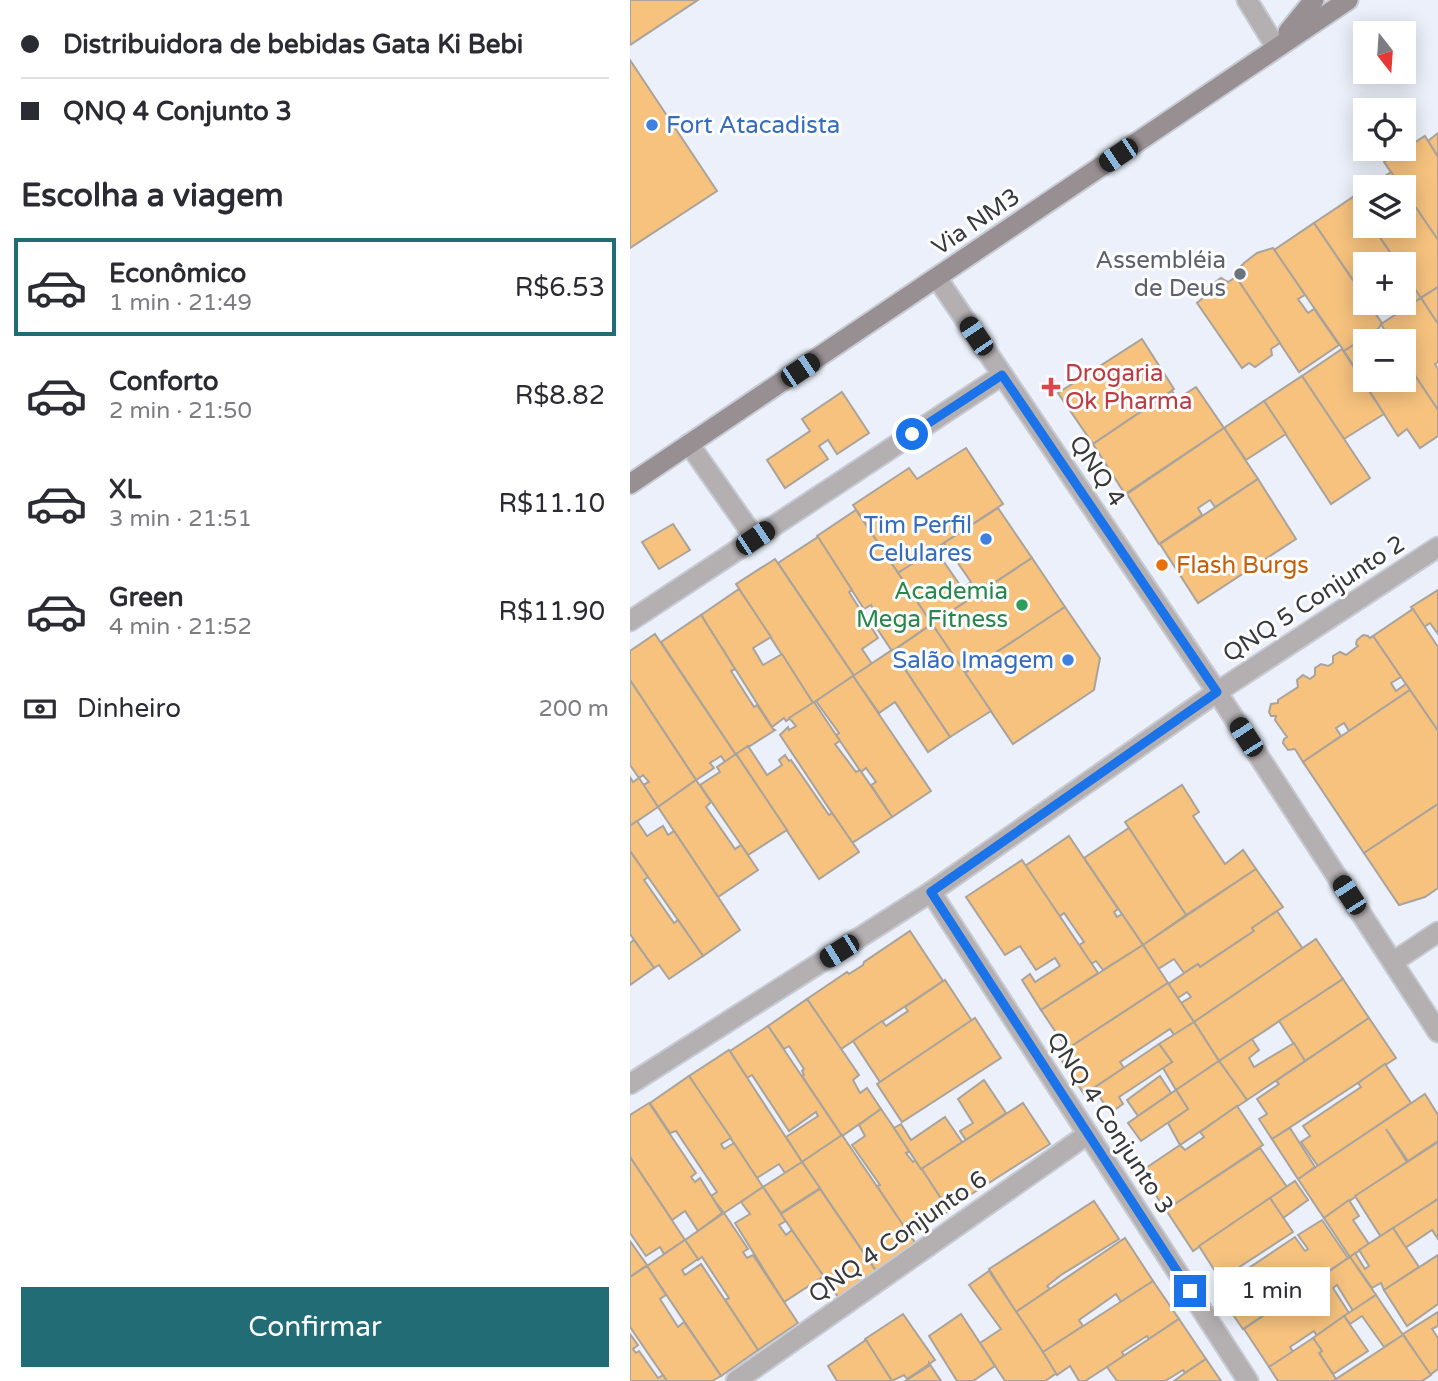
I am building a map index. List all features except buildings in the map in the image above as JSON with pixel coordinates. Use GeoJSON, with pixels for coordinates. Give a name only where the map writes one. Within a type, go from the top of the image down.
{"type":"FeatureCollection","features":[{"type":"Feature","properties":{"kind":"main road"},"geometry":{"type":"LineString","coordinates":[[1276,47],[1314,0]]}},
{"type":"Feature","properties":{"kind":"main road","name":"Via NM3"},"geometry":{"type":"LineString","coordinates":[[630,484],[1348,0]]}},
{"type":"Feature","properties":{"kind":"street"},"geometry":{"type":"LineString","coordinates":[[1247,0],[1276,47]]}},
{"type":"Feature","properties":{"kind":"street","name":"QNQ 4"},"geometry":{"type":"LineString","coordinates":[[937,278],[1217,692],[1438,1032]]}},
{"type":"Feature","properties":{"kind":"street"},"geometry":{"type":"LineString","coordinates":[[630,621],[1002,375]]}},
{"type":"Feature","properties":{"kind":"street"},"geometry":{"type":"LineString","coordinates":[[689,444],[755,538]]}},
{"type":"Feature","properties":{"kind":"street","name":"QNQ 5 Conjunto 2"},"geometry":{"type":"LineString","coordinates":[[1217,692],[1438,547]]}},
{"type":"Feature","properties":{"kind":"street"},"geometry":{"type":"LineString","coordinates":[[630,1084],[931,892],[1217,692]]}},
{"type":"Feature","properties":{"kind":"street","name":"QNQ 4 Conjunto 3"},"geometry":{"type":"LineString","coordinates":[[931,892],[1248,1381]]}},
{"type":"Feature","properties":{"kind":"street"},"geometry":{"type":"LineString","coordinates":[[1393,962],[1438,932]]}},
{"type":"Feature","properties":{"kind":"street","name":"QNQ 4 Conjunto 6"},"geometry":{"type":"LineString","coordinates":[[736,1381],[1088,1134]]}},
{"type":"Feature","properties":{"kind":"place","name":"Fort Atacadista"},"geometry":{"type":"Point","coordinates":[652,125]}},
{"type":"Feature","properties":{"kind":"place","name":"Assembléia de Deus"},"geometry":{"type":"Point","coordinates":[1240,274]}},
{"type":"Feature","properties":{"kind":"place","name":"Drogaria Ok Pharma"},"geometry":{"type":"Point","coordinates":[1051,387]}},
{"type":"Feature","properties":{"kind":"place","name":"Tim Perfil Celulares"},"geometry":{"type":"Point","coordinates":[986,539]}},
{"type":"Feature","properties":{"kind":"place","name":"Flash Burgs"},"geometry":{"type":"Point","coordinates":[1162,565]}},
{"type":"Feature","properties":{"kind":"place","name":"Academia Mega Fitness"},"geometry":{"type":"Point","coordinates":[1022,605]}},
{"type":"Feature","properties":{"kind":"place","name":"Salão Imagem"},"geometry":{"type":"Point","coordinates":[1068,660]}},
{"type":"Feature","properties":{"kind":"route"},"geometry":{"type":"LineString","coordinates":[[912,434],[1002,375],[1217,692],[931,892],[1190,1291]]}}]}
